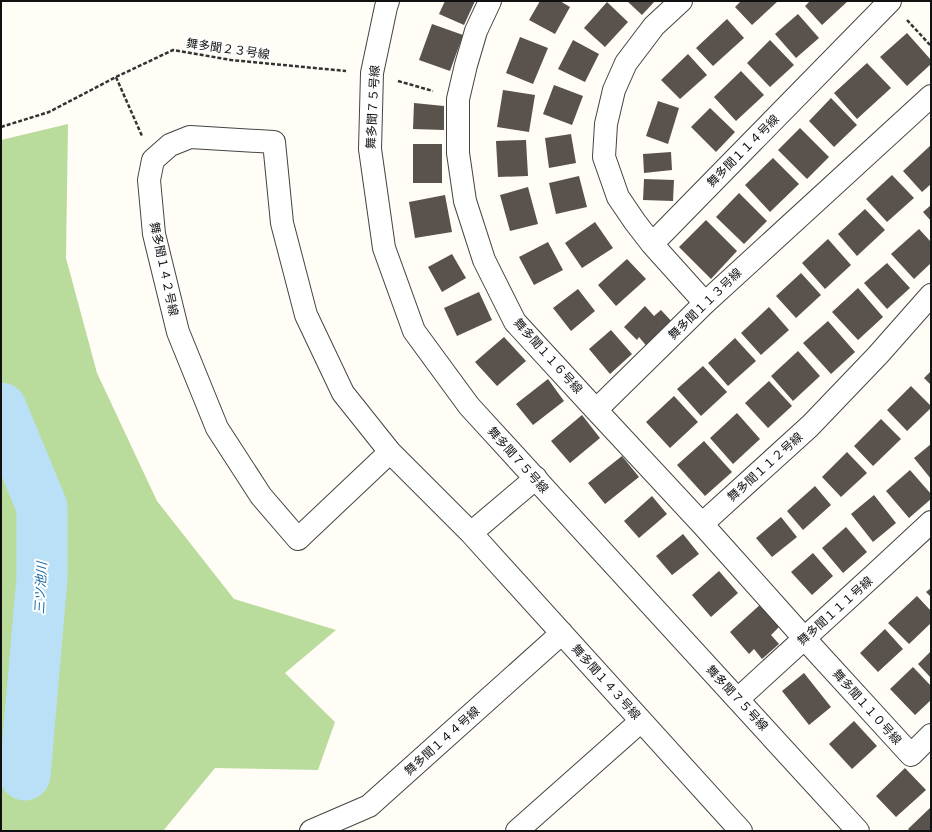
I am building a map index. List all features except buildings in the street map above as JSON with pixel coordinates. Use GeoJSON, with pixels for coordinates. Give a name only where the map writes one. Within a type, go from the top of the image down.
{"type":"FeatureCollection","features":[{"type":"Feature","properties":{"kind":"street","name":"舞多聞７５号線"},"geometry":{"type":"LineString","coordinates":[[388,1],[372,73],[370,149],[384,248],[414,331],[469,406],[536,478],[560,507],[738,698],[858,831]]}},
{"type":"Feature","properties":{"kind":"street","name":"舞多聞１１６号線"},"geometry":{"type":"LineString","coordinates":[[490,1],[476,31],[458,99],[458,154],[465,201],[484,260],[515,322],[596,410]]}},
{"type":"Feature","properties":{"kind":"street"},"geometry":{"type":"LineString","coordinates":[[681,1],[654,26],[626,63],[614,90],[606,124],[604,157],[618,197],[635,222],[652,244],[705,303]]}},
{"type":"Feature","properties":{"kind":"street","name":"舞多聞１１４号線"},"geometry":{"type":"LineString","coordinates":[[652,244],[890,1]]}},
{"type":"Feature","properties":{"kind":"street","name":"舞多聞１１３号線"},"geometry":{"type":"LineString","coordinates":[[596,410],[705,303],[931,96]]}},
{"type":"Feature","properties":{"kind":"street"},"geometry":{"type":"LineString","coordinates":[[153,160],[170,145],[190,137],[274,142],[282,223],[306,315],[343,393],[390,452],[471,533],[536,478]]}},
{"type":"Feature","properties":{"kind":"street","name":"舞多聞１４２号線"},"geometry":{"type":"LineString","coordinates":[[153,160],[149,180],[154,234],[178,332],[217,428],[261,496],[298,540],[390,452]]}},
{"type":"Feature","properties":{"kind":"street","name":"舞多聞１１２号線"},"geometry":{"type":"LineString","coordinates":[[702,524],[810,426],[878,355],[931,295]]}},
{"type":"Feature","properties":{"kind":"street"},"geometry":{"type":"LineString","coordinates":[[596,410],[702,524],[804,638]]}},
{"type":"Feature","properties":{"kind":"street","name":"舞多聞１１１号線"},"geometry":{"type":"LineString","coordinates":[[738,698],[931,522]]}},
{"type":"Feature","properties":{"kind":"street","name":"舞多聞１４３号線"},"geometry":{"type":"LineString","coordinates":[[471,533],[641,721],[733,828]]}},
{"type":"Feature","properties":{"kind":"street","name":"舞多聞１４４号線"},"geometry":{"type":"LineString","coordinates":[[311,831],[369,806],[562,633]]}},
{"type":"Feature","properties":{"kind":"street","name":"舞多聞１１０号線"},"geometry":{"type":"LineString","coordinates":[[804,638],[911,755],[931,735]]}},
{"type":"Feature","properties":{"kind":"street"},"geometry":{"type":"LineString","coordinates":[[518,831],[641,721]]}},
{"type":"Feature","properties":{"kind":"path"},"geometry":{"type":"LineString","coordinates":[[890,1],[931,46]]}},
{"type":"Feature","properties":{"kind":"path","name":"舞多聞２３号線"},"geometry":{"type":"LineString","coordinates":[[1,127],[49,112],[116,77],[173,50],[231,60],[372,73],[458,99]]}},
{"type":"Feature","properties":{"kind":"path"},"geometry":{"type":"LineString","coordinates":[[116,77],[153,160]]}},
{"type":"Feature","properties":{"kind":"green space"},"geometry":{"type":"Polygon","coordinates":[[[68,124],[66,258],[97,373],[157,501],[234,599],[336,630],[285,673],[335,722],[318,770],[215,768],[163,831],[1,831],[1,140],[68,124]]]}},
{"type":"Feature","properties":{"kind":"waterway","name":"三ツ池川"},"geometry":{"type":"LineString","coordinates":[[1,408],[42,507],[42,578],[25,775]]}}]}
